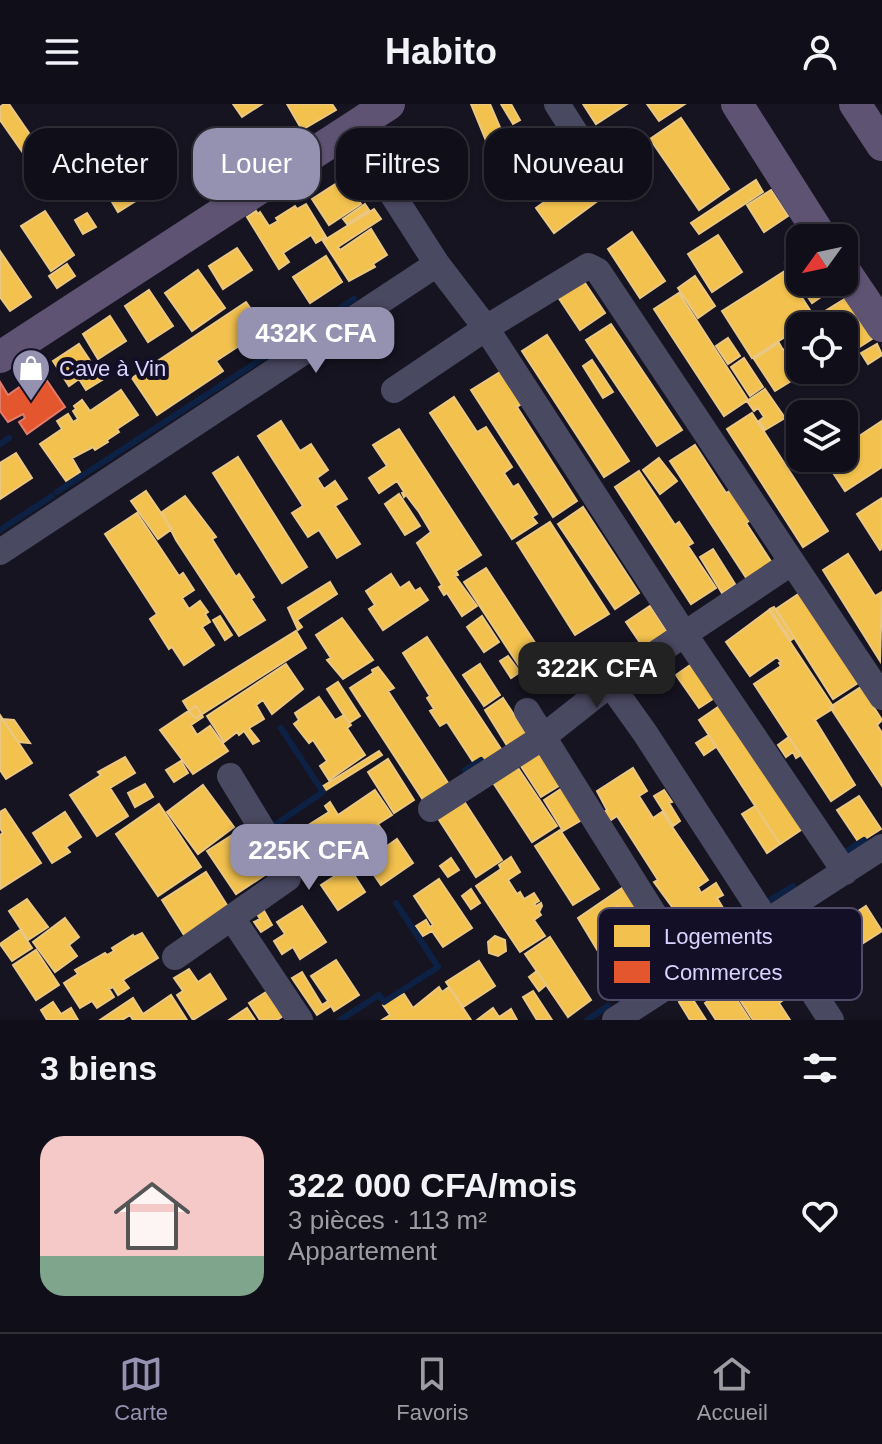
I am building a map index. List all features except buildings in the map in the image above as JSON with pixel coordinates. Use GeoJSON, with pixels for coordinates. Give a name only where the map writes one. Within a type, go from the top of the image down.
{"type":"FeatureCollection","features":[{"type":"Feature","properties":{"kind":"main road"},"geometry":{"type":"LineString","coordinates":[[737,104],[813,224]]}},
{"type":"Feature","properties":{"kind":"main road"},"geometry":{"type":"LineString","coordinates":[[855,104],[882,145]]}},
{"type":"Feature","properties":{"kind":"main road"},"geometry":{"type":"LineString","coordinates":[[0,357],[366,114]]}},
{"type":"Feature","properties":{"kind":"main road"},"geometry":{"type":"LineString","coordinates":[[858,291],[882,326]]}},
{"type":"Feature","properties":{"kind":"street"},"geometry":{"type":"LineString","coordinates":[[557,104],[572,128]]}},
{"type":"Feature","properties":{"kind":"street"},"geometry":{"type":"LineString","coordinates":[[366,114],[437,264],[486,328],[685,635],[845,872]]}},
{"type":"Feature","properties":{"kind":"street"},"geometry":{"type":"LineString","coordinates":[[0,552],[437,264]]}},
{"type":"Feature","properties":{"kind":"street"},"geometry":{"type":"LineString","coordinates":[[394,390],[486,328],[588,266],[593,267],[882,697]]}},
{"type":"Feature","properties":{"kind":"street"},"geometry":{"type":"LineString","coordinates":[[431,809],[543,737],[610,684],[791,563]]}},
{"type":"Feature","properties":{"kind":"street"},"geometry":{"type":"LineString","coordinates":[[610,684],[758,908]]}},
{"type":"Feature","properties":{"kind":"street"},"geometry":{"type":"LineString","coordinates":[[527,711],[650,908]]}},
{"type":"Feature","properties":{"kind":"street"},"geometry":{"type":"LineString","coordinates":[[175,957],[288,878],[289,873],[230,776]]}},
{"type":"Feature","properties":{"kind":"street"},"geometry":{"type":"LineString","coordinates":[[791,908],[882,847]]}},
{"type":"Feature","properties":{"kind":"street"},"geometry":{"type":"LineString","coordinates":[[232,918],[300,1020]]}},
{"type":"Feature","properties":{"kind":"street"},"geometry":{"type":"LineString","coordinates":[[615,1020],[646,1000]]}},
{"type":"Feature","properties":{"kind":"street"},"geometry":{"type":"LineString","coordinates":[[818,1000],[831,1020]]}},
{"type":"Feature","properties":{"kind":"waterway"},"geometry":{"type":"LineString","coordinates":[[57,492],[354,299]]}},
{"type":"Feature","properties":{"kind":"waterway"},"geometry":{"type":"LineString","coordinates":[[0,444],[9,438]]}},
{"type":"Feature","properties":{"kind":"waterway"},"geometry":{"type":"LineString","coordinates":[[0,530],[52,496]]}},
{"type":"Feature","properties":{"kind":"waterway"},"geometry":{"type":"LineString","coordinates":[[273,826],[323,792],[281,728]]}},
{"type":"Feature","properties":{"kind":"waterway"},"geometry":{"type":"LineString","coordinates":[[465,770],[481,760]]}},
{"type":"Feature","properties":{"kind":"waterway"},"geometry":{"type":"LineString","coordinates":[[840,855],[864,840]]}},
{"type":"Feature","properties":{"kind":"waterway"},"geometry":{"type":"LineString","coordinates":[[765,903],[793,886]]}},
{"type":"Feature","properties":{"kind":"waterway"},"geometry":{"type":"LineString","coordinates":[[340,1020],[379,995],[384,1002],[438,967],[396,903]]}},
{"type":"Feature","properties":{"kind":"waterway"},"geometry":{"type":"LineString","coordinates":[[587,1020],[608,1006]]}},
{"type":"Feature","properties":{"kind":"place","name":"Cave à Vin"},"geometry":{"type":"Point","coordinates":[31,402]}}]}
